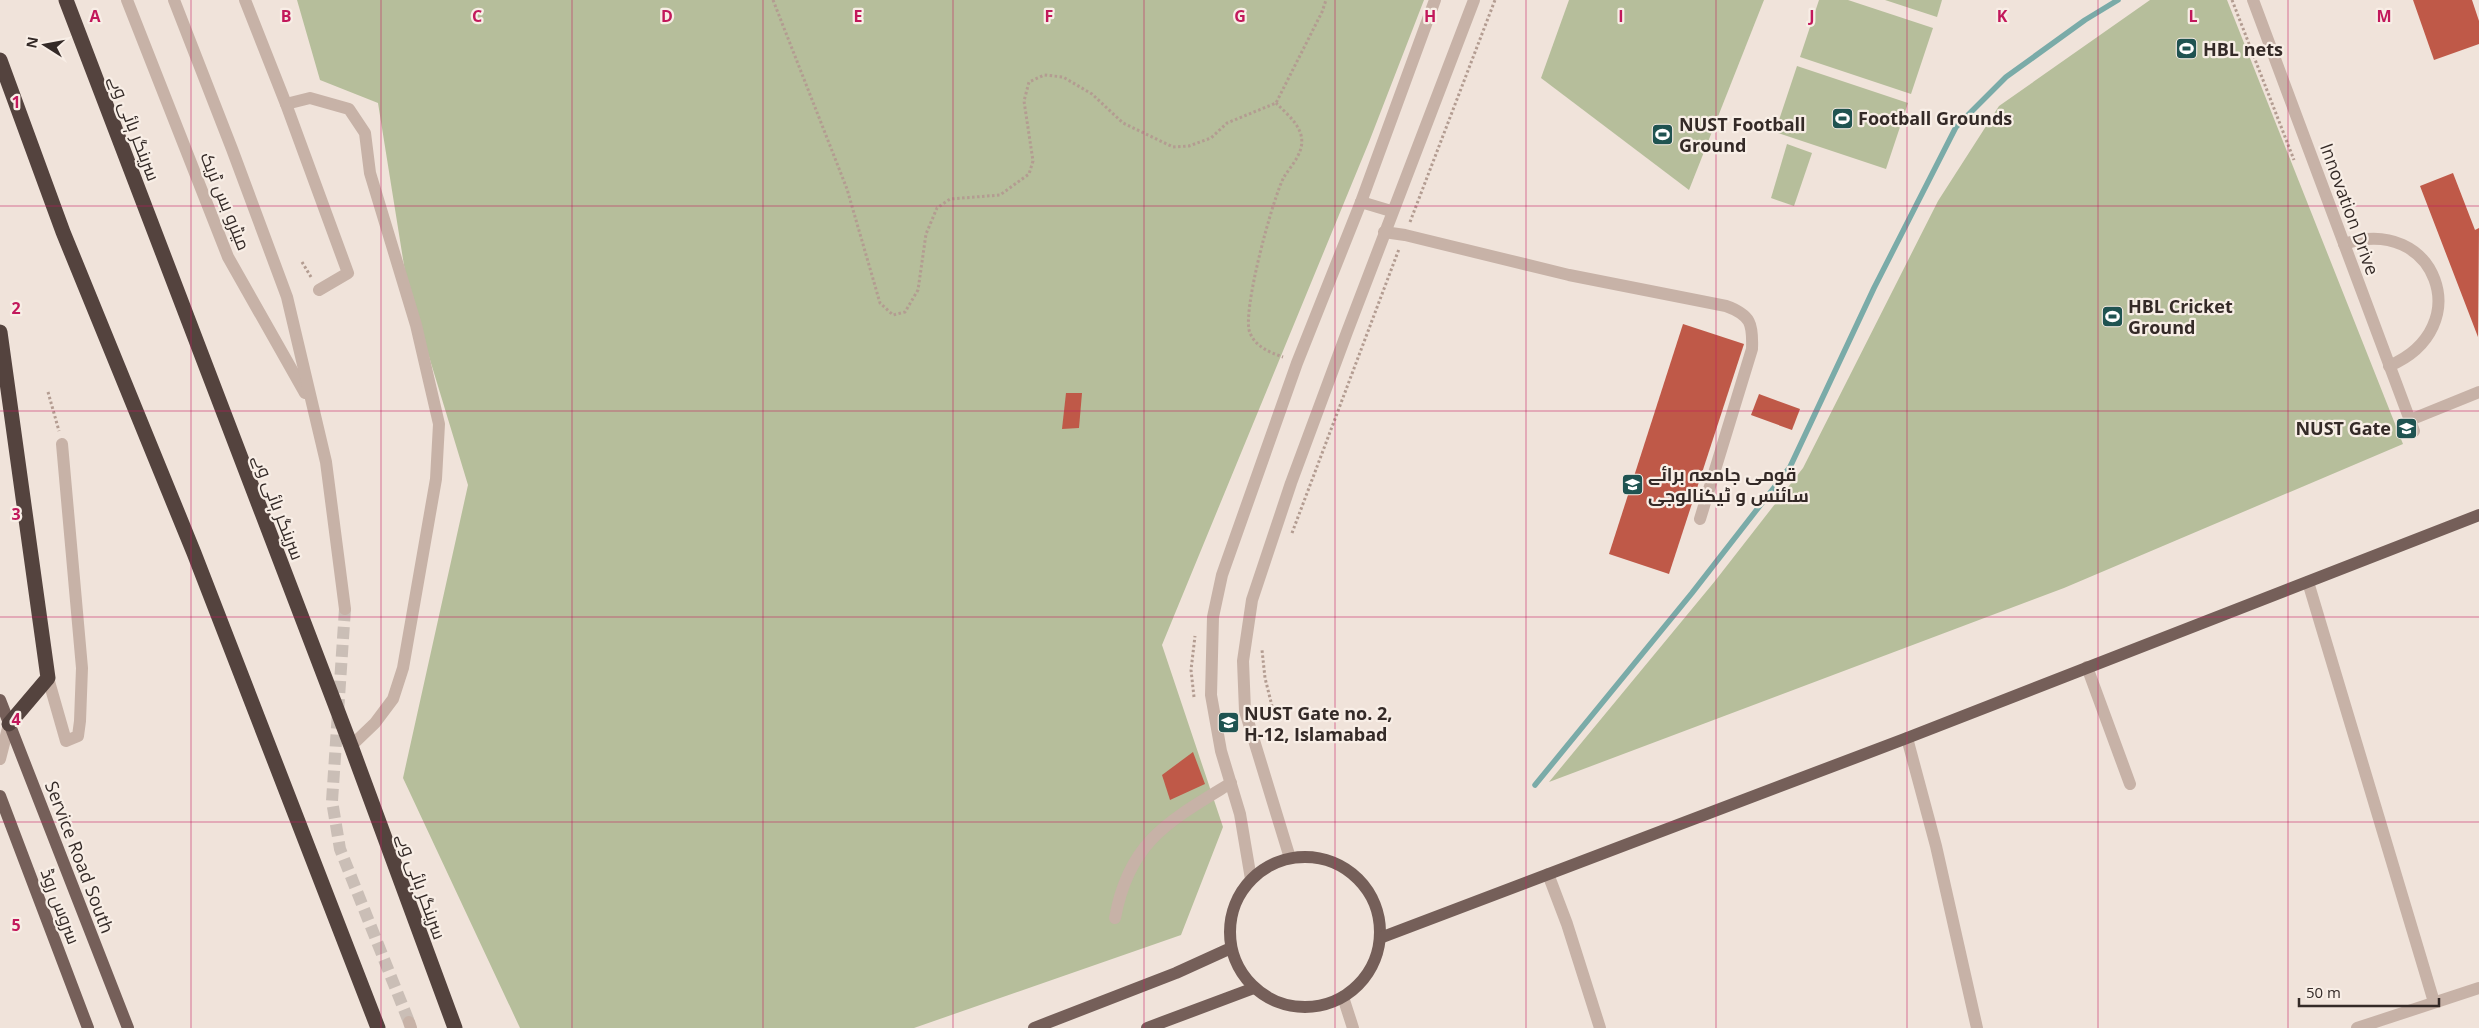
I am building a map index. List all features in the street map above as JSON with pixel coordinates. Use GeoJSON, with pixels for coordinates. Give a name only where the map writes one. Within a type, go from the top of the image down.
{"type":"FeatureCollection","features":[{"type":"Feature","properties":{"kind":"highway","name":"سرینگر ہائی وے"},"geometry":{"type":"LineString","coordinates":[[66,0],[350,746],[455,1028]]}},
{"type":"Feature","properties":{"kind":"highway"},"geometry":{"type":"LineString","coordinates":[[0,60],[63,232],[194,553],[378,1028]]}},
{"type":"Feature","properties":{"kind":"highway"},"geometry":{"type":"LineString","coordinates":[[0,332],[48,678],[9,724]]}},
{"type":"Feature","properties":{"kind":"main road"},"geometry":{"type":"LineString","coordinates":[[1380,938],[1907,738],[2479,515]]}},
{"type":"Feature","properties":{"kind":"main road","name":"Service Road South"},"geometry":{"type":"LineString","coordinates":[[0,700],[128,1028]]}},
{"type":"Feature","properties":{"kind":"main road","name":"سروس روڈ"},"geometry":{"type":"LineString","coordinates":[[0,796],[88,1028]]}},
{"type":"Feature","properties":{"kind":"main road"},"geometry":{"type":"LineString","coordinates":[[1308,856],[1327,860],[1344,867],[1358,878],[1370,893],[1378,915],[1380,938],[1375,962],[1362,982],[1343,997],[1321,1006],[1298,1008],[1274,1001],[1254,988],[1240,970],[1231,948],[1230,923],[1237,899],[1252,879],[1269,866],[1290,858],[1308,856]]}},
{"type":"Feature","properties":{"kind":"main road"},"geometry":{"type":"LineString","coordinates":[[1034,1028],[1176,973],[1231,948]]}},
{"type":"Feature","properties":{"kind":"main road"},"geometry":{"type":"LineString","coordinates":[[1147,1028],[1254,988]]}},
{"type":"Feature","properties":{"kind":"street","name":"میٹرو بس ٹریک"},"geometry":{"type":"LineString","coordinates":[[127,0],[228,257],[313,406]]}},
{"type":"Feature","properties":{"kind":"street","name":"میٹرو بس ٹریک"},"geometry":{"type":"LineString","coordinates":[[174,0],[287,297],[326,462],[344,610]]}},
{"type":"Feature","properties":{"kind":"street"},"geometry":{"type":"LineString","coordinates":[[245,0],[286,104],[348,273],[320,290]]}},
{"type":"Feature","properties":{"kind":"street"},"geometry":{"type":"LineString","coordinates":[[1252,879],[1240,814],[1221,750],[1211,695],[1213,617],[1222,575],[1297,363],[1361,202],[1435,0]]}},
{"type":"Feature","properties":{"kind":"street"},"geometry":{"type":"LineString","coordinates":[[1290,858],[1247,719],[1243,661],[1252,600],[1291,483],[1391,211],[1474,0]]}},
{"type":"Feature","properties":{"kind":"street","name":"Innovation Drive"},"geometry":{"type":"LineString","coordinates":[[2253,0],[2412,425],[2479,392]]}},
{"type":"Feature","properties":{"kind":"street"},"geometry":{"type":"LineString","coordinates":[[286,104],[310,98],[349,109],[365,132],[370,173],[416,325],[439,424],[436,479],[403,668],[393,700],[374,723],[350,746]]}},
{"type":"Feature","properties":{"kind":"street"},"geometry":{"type":"LineString","coordinates":[[1361,202],[1391,211]]}},
{"type":"Feature","properties":{"kind":"street"},"geometry":{"type":"LineString","coordinates":[[1384,232],[1569,275],[1726,306],[1742,312],[1749,321],[1753,333],[1752,349],[1700,518]]}},
{"type":"Feature","properties":{"kind":"street"},"geometry":{"type":"LineString","coordinates":[[2344,244],[2369,237],[2394,240],[2415,251],[2430,270],[2438,292],[2438,317],[2428,339],[2411,356],[2389,366]]}},
{"type":"Feature","properties":{"kind":"street"},"geometry":{"type":"LineString","coordinates":[[48,678],[66,741],[78,736],[82,668],[62,444]]}},
{"type":"Feature","properties":{"kind":"street"},"geometry":{"type":"LineString","coordinates":[[2308,582],[2434,1002]]}},
{"type":"Feature","properties":{"kind":"street"},"geometry":{"type":"LineString","coordinates":[[2087,667],[2130,784]]}},
{"type":"Feature","properties":{"kind":"street"},"geometry":{"type":"LineString","coordinates":[[0,758],[9,724]]}},
{"type":"Feature","properties":{"kind":"street"},"geometry":{"type":"LineString","coordinates":[[1907,738],[1936,846],[1977,1028]]}},
{"type":"Feature","properties":{"kind":"street"},"geometry":{"type":"LineString","coordinates":[[1114,918],[1120,892],[1129,869],[1148,841],[1186,810],[1231,783]]}},
{"type":"Feature","properties":{"kind":"street"},"geometry":{"type":"LineString","coordinates":[[1548,874],[1567,924],[1600,1028]]}},
{"type":"Feature","properties":{"kind":"street"},"geometry":{"type":"LineString","coordinates":[[2357,1028],[2374,1026],[2434,1002],[2479,988]]}},
{"type":"Feature","properties":{"kind":"street"},"geometry":{"type":"LineString","coordinates":[[1343,997],[1353,1028]]}},
{"type":"Feature","properties":{"kind":"path"},"geometry":{"type":"LineString","coordinates":[[773,0],[847,189],[880,303],[894,315],[905,312],[918,290],[926,234],[937,208],[950,199],[1000,195],[1029,174],[1033,161],[1024,102],[1029,82],[1044,75],[1063,77],[1092,94],[1123,122],[1173,147],[1189,146],[1211,138],[1227,123],[1276,103],[1318,21],[1326,0]]}},
{"type":"Feature","properties":{"kind":"path"},"geometry":{"type":"LineString","coordinates":[[1291,537],[1495,0]]}},
{"type":"Feature","properties":{"kind":"path"},"geometry":{"type":"LineString","coordinates":[[1276,103],[1301,133],[1301,146],[1295,163],[1283,178],[1255,271],[1248,308],[1249,331],[1257,344],[1273,354],[1297,363]]}},
{"type":"Feature","properties":{"kind":"path"},"geometry":{"type":"LineString","coordinates":[[48,392],[62,444]]}},
{"type":"Feature","properties":{"kind":"path"},"geometry":{"type":"LineString","coordinates":[[1247,719],[1273,710],[1265,678],[1261,647]]}},
{"type":"Feature","properties":{"kind":"green space"},"geometry":{"type":"Polygon","coordinates":[[[297,0],[1424,0],[1369,142],[1162,645],[1223,827],[1181,935],[914,1028],[520,1028],[403,778],[468,485],[407,284],[378,103],[320,80],[297,0]]]}},
{"type":"Feature","properties":{"kind":"green space","name":"NUST Football Ground"},"geometry":{"type":"Polygon","coordinates":[[[1569,0],[1764,0],[1689,190],[1541,78],[1569,0]]]}},
{"type":"Feature","properties":{"kind":"green space","name":"Football Grounds"},"geometry":{"type":"Polygon","coordinates":[[[1819,0],[1848,0],[1933,28],[1911,94],[1800,57],[1819,0]]]}},
{"type":"Feature","properties":{"kind":"green space"},"geometry":{"type":"Polygon","coordinates":[[[1885,0],[1942,0],[1937,17],[1885,0]]]}},
{"type":"Feature","properties":{"kind":"green space"},"geometry":{"type":"Polygon","coordinates":[[[2150,0],[2227,0],[2403,444],[2064,588],[1549,782],[1715,581],[1803,468],[1938,201],[1999,106],[2150,0]]]}},
{"type":"Feature","properties":{"kind":"green space","name":"Football Grounds"},"geometry":{"type":"Polygon","coordinates":[[[1797,66],[1908,103],[1886,169],[1775,132],[1797,66]]]}},
{"type":"Feature","properties":{"kind":"green space"},"geometry":{"type":"Polygon","coordinates":[[[1787,144],[1812,153],[1794,206],[1771,198],[1787,144]]]}},
{"type":"Feature","properties":{"kind":"building"},"geometry":{"type":"Polygon","coordinates":[[[2413,0],[2472,0],[2479,21],[2479,44],[2434,60],[2413,0]]]}},
{"type":"Feature","properties":{"kind":"building"},"geometry":{"type":"Polygon","coordinates":[[[2453,173],[2475,230],[2479,228],[2478,337],[2420,186],[2453,173]]]}},
{"type":"Feature","properties":{"kind":"building"},"geometry":{"type":"Polygon","coordinates":[[[1683,324],[1744,344],[1669,574],[1609,554],[1683,324]]]}},
{"type":"Feature","properties":{"kind":"building"},"geometry":{"type":"Polygon","coordinates":[[[1066,393],[1082,393],[1079,428],[1062,429],[1066,393]]]}},
{"type":"Feature","properties":{"kind":"building"},"geometry":{"type":"Polygon","coordinates":[[[1759,394],[1800,409],[1792,430],[1751,415],[1759,394]]]}},
{"type":"Feature","properties":{"kind":"building"},"geometry":{"type":"Polygon","coordinates":[[[1193,752],[1205,784],[1170,800],[1162,775],[1193,752]]]}},
{"type":"Feature","properties":{"kind":"waterway"},"geometry":{"type":"LineString","coordinates":[[1535,785],[1692,593],[1790,467],[1874,288],[1956,127],[2006,77],[2085,20],[2118,0]]}},
{"type":"Feature","properties":{"kind":"tunnel"},"geometry":{"type":"LineString","coordinates":[[345,609],[332,801],[340,849],[409,1022]]}},
{"type":"Feature","properties":{"kind":"place","name":"HBL nets"},"geometry":{"type":"Point","coordinates":[2187,49]}},
{"type":"Feature","properties":{"kind":"place","name":"Football Grounds"},"geometry":{"type":"Point","coordinates":[1842,118]}},
{"type":"Feature","properties":{"kind":"place","name":"NUST Football Ground"},"geometry":{"type":"Point","coordinates":[1663,134]}},
{"type":"Feature","properties":{"kind":"place","name":"HBL Cricket Ground"},"geometry":{"type":"Point","coordinates":[2112,316]}},
{"type":"Feature","properties":{"kind":"place","name":"NUST Gate"},"geometry":{"type":"Point","coordinates":[2407,428]}},
{"type":"Feature","properties":{"kind":"place","name":"قومی جامعہ برائے سائنس و ٹیکنالوجی"},"geometry":{"type":"Point","coordinates":[1632,484]}},
{"type":"Feature","properties":{"kind":"place","name":"NUST Gate no. 2, H-12, Islamabad"},"geometry":{"type":"Point","coordinates":[1228,723]}}]}
